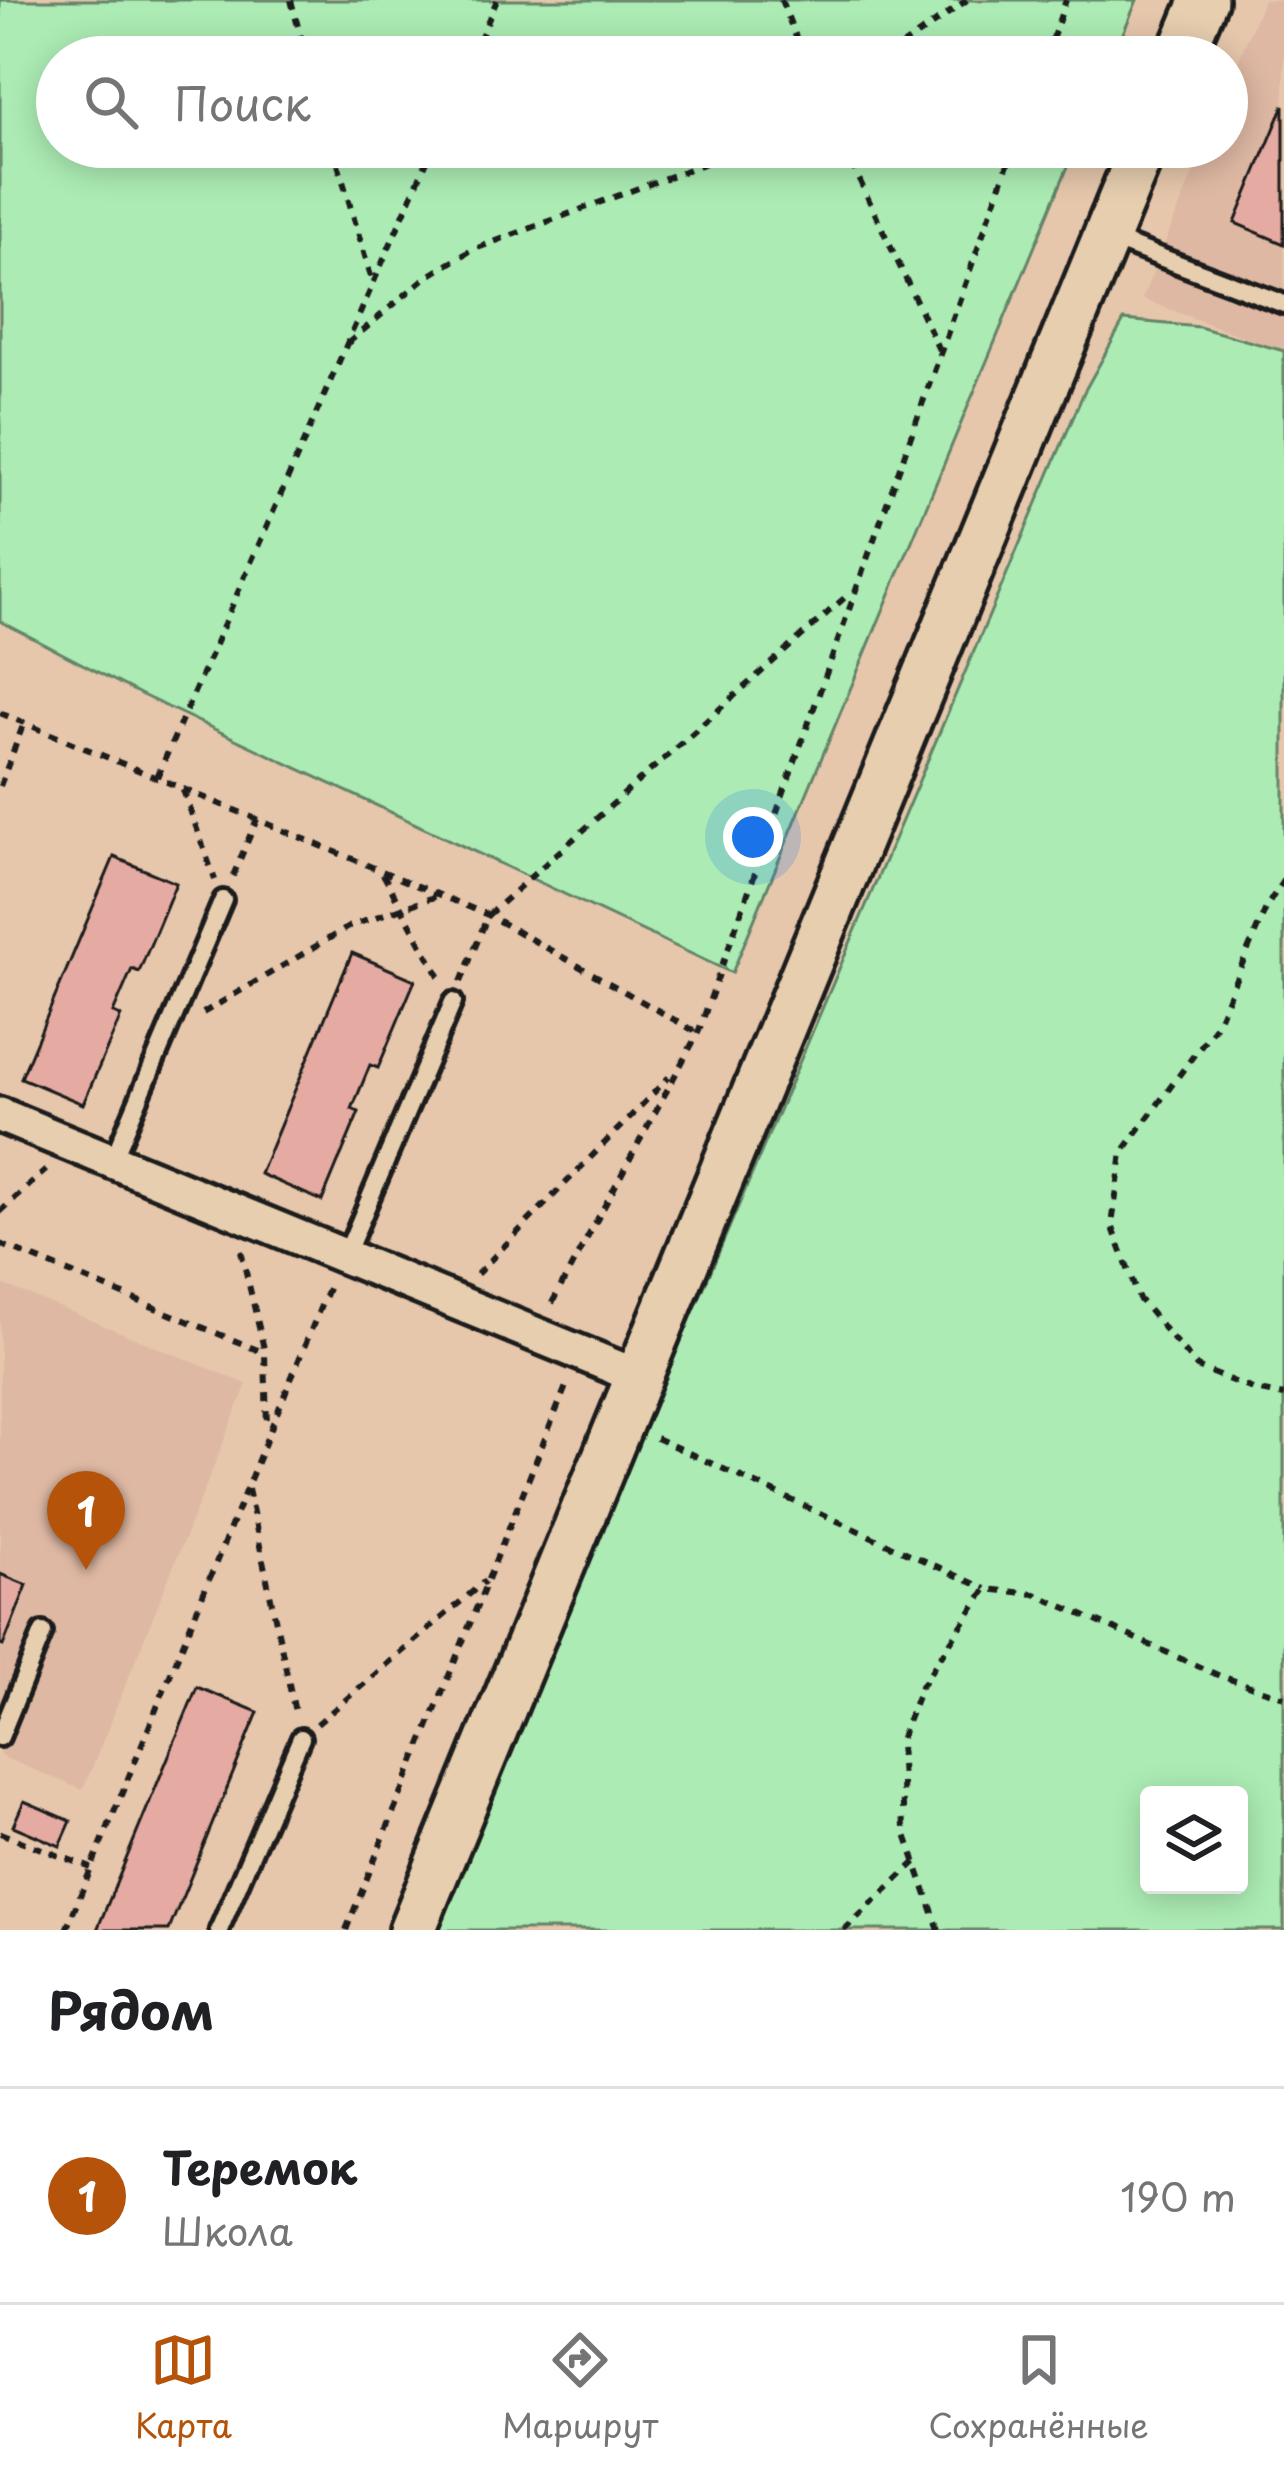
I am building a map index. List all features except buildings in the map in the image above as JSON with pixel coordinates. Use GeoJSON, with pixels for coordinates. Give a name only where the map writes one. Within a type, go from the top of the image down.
{"type":"FeatureCollection","features":[{"type":"Feature","properties":{"kind":"street"},"geometry":{"type":"LineString","coordinates":[[1189,36],[1204,0]]}},
{"type":"Feature","properties":{"kind":"street"},"geometry":{"type":"LineString","coordinates":[[412,1930],[1135,168]]}},
{"type":"Feature","properties":{"kind":"street"},"geometry":{"type":"LineString","coordinates":[[0,1115],[639,1376]]}},
{"type":"Feature","properties":{"kind":"lane"},"geometry":{"type":"LineString","coordinates":[[1107,236],[1284,304]]}},
{"type":"Feature","properties":{"kind":"lane"},"geometry":{"type":"LineString","coordinates":[[112,1162],[223,900]]}},
{"type":"Feature","properties":{"kind":"lane"},"geometry":{"type":"LineString","coordinates":[[345,1257],[453,1002]]}},
{"type":"Feature","properties":{"kind":"lane"},"geometry":{"type":"LineString","coordinates":[[0,1737],[43,1631]]}},
{"type":"Feature","properties":{"kind":"lane"},"geometry":{"type":"LineString","coordinates":[[219,1930],[301,1738]]}},
{"type":"Feature","properties":{"kind":"path"},"geometry":{"type":"LineString","coordinates":[[291,0],[300,36]]}},
{"type":"Feature","properties":{"kind":"path"},"geometry":{"type":"LineString","coordinates":[[481,36],[497,0]]}},
{"type":"Feature","properties":{"kind":"path"},"geometry":{"type":"LineString","coordinates":[[782,0],[797,36]]}},
{"type":"Feature","properties":{"kind":"path"},"geometry":{"type":"LineString","coordinates":[[917,36],[968,0]]}},
{"type":"Feature","properties":{"kind":"path"},"geometry":{"type":"LineString","coordinates":[[1053,36],[1066,0]]}},
{"type":"Feature","properties":{"kind":"path"},"geometry":{"type":"LineString","coordinates":[[339,168],[373,283]]}},
{"type":"Feature","properties":{"kind":"path"},"geometry":{"type":"LineString","coordinates":[[157,777],[424,168]]}},
{"type":"Feature","properties":{"kind":"path"},"geometry":{"type":"LineString","coordinates":[[346,345],[425,278],[472,250],[692,168]]}},
{"type":"Feature","properties":{"kind":"path"},"geometry":{"type":"LineString","coordinates":[[854,168],[940,352]]}},
{"type":"Feature","properties":{"kind":"path"},"geometry":{"type":"LineString","coordinates":[[544,1317],[698,1033],[1006,168]]}},
{"type":"Feature","properties":{"kind":"path"},"geometry":{"type":"LineString","coordinates":[[453,1002],[488,915],[854,590]]}},
{"type":"Feature","properties":{"kind":"path"},"geometry":{"type":"LineString","coordinates":[[0,713],[488,915],[698,1033]]}},
{"type":"Feature","properties":{"kind":"path"},"geometry":{"type":"LineString","coordinates":[[0,786],[25,723]]}},
{"type":"Feature","properties":{"kind":"path"},"geometry":{"type":"LineString","coordinates":[[182,788],[223,900]]}},
{"type":"Feature","properties":{"kind":"path"},"geometry":{"type":"LineString","coordinates":[[223,900],[257,819]]}},
{"type":"Feature","properties":{"kind":"path"},"geometry":{"type":"LineString","coordinates":[[381,870],[453,1002]]}},
{"type":"Feature","properties":{"kind":"path"},"geometry":{"type":"LineString","coordinates":[[1284,879],[1267,906],[1216,1025],[1122,1153],[1112,1225],[1139,1299],[1197,1367],[1284,1396]]}},
{"type":"Feature","properties":{"kind":"path"},"geometry":{"type":"LineString","coordinates":[[165,1036],[350,926],[440,895]]}},
{"type":"Feature","properties":{"kind":"path"},"geometry":{"type":"LineString","coordinates":[[466,1285],[677,1068]]}},
{"type":"Feature","properties":{"kind":"path"},"geometry":{"type":"LineString","coordinates":[[0,1212],[74,1146]]}},
{"type":"Feature","properties":{"kind":"path"},"geometry":{"type":"LineString","coordinates":[[233,1212],[265,1352],[268,1432]]}},
{"type":"Feature","properties":{"kind":"path"},"geometry":{"type":"LineString","coordinates":[[0,1244],[265,1352]]}},
{"type":"Feature","properties":{"kind":"path"},"geometry":{"type":"LineString","coordinates":[[66,1930],[268,1432],[345,1257]]}},
{"type":"Feature","properties":{"kind":"path"},"geometry":{"type":"LineString","coordinates":[[346,1930],[567,1384]]}},
{"type":"Feature","properties":{"kind":"path"},"geometry":{"type":"LineString","coordinates":[[644,1432],[986,1589],[1035,1594],[1220,1676],[1284,1697]]}},
{"type":"Feature","properties":{"kind":"path"},"geometry":{"type":"LineString","coordinates":[[247,1485],[301,1738],[489,1577]]}},
{"type":"Feature","properties":{"kind":"path"},"geometry":{"type":"LineString","coordinates":[[939,1930],[904,1829],[900,1740],[921,1686],[986,1589]]}},
{"type":"Feature","properties":{"kind":"path"},"geometry":{"type":"LineString","coordinates":[[0,1833],[91,1868]]}},
{"type":"Feature","properties":{"kind":"path"},"geometry":{"type":"LineString","coordinates":[[844,1930],[916,1862]]}},
{"type":"Feature","properties":{"kind":"shaded area"},"geometry":{"type":"Polygon","coordinates":[[[1263,0],[1284,0],[1284,352],[1142,299],[1195,168],[1248,168],[1248,37],[1263,0]]]}},
{"type":"Feature","properties":{"kind":"shaded area"},"geometry":{"type":"Polygon","coordinates":[[[0,1283],[247,1384],[83,1790],[0,1756],[0,1283]]]}},
{"type":"Feature","properties":{"kind":"green space"},"geometry":{"type":"Polygon","coordinates":[[[0,0],[1137,0],[1122,36],[36,36],[36,168],[1067,168],[732,973],[142,695],[0,621],[0,0]]]}},
{"type":"Feature","properties":{"kind":"green space"},"geometry":{"type":"Polygon","coordinates":[[[1124,320],[1199,327],[1284,351],[1284,1930],[431,1930],[1084,392],[1124,320]]]}},
{"type":"Feature","properties":{"kind":"place","name":"Теремок"},"geometry":{"type":"Point","coordinates":[86,1570]}}]}
